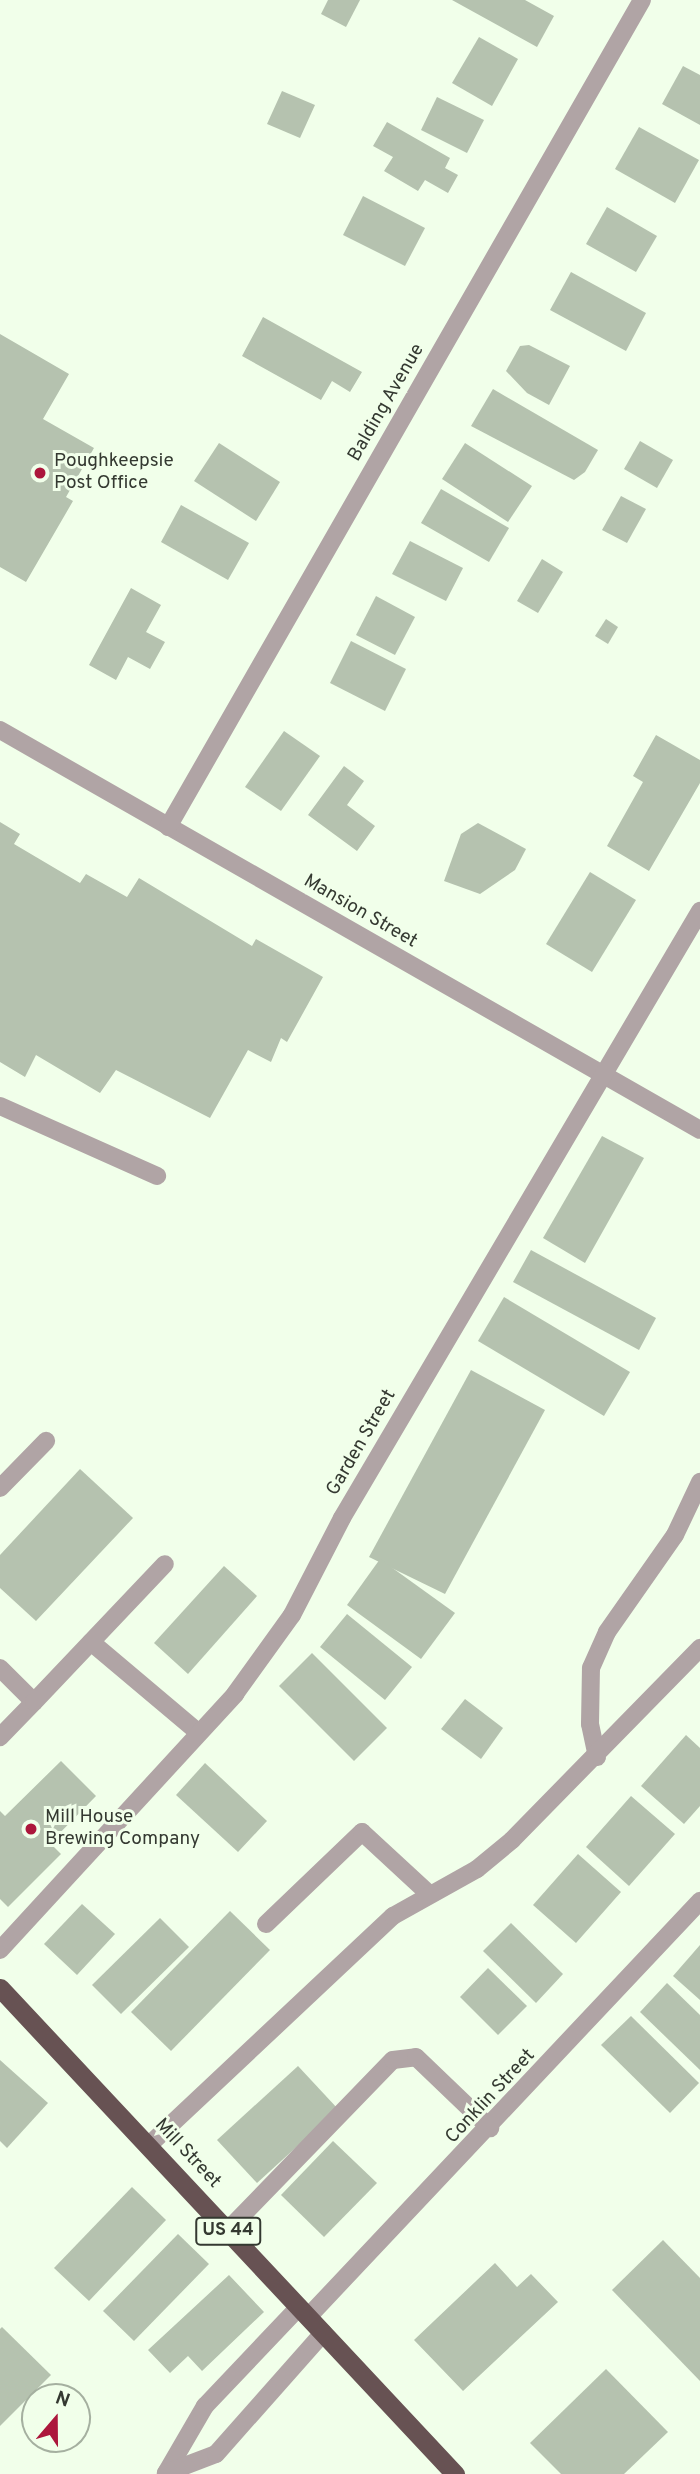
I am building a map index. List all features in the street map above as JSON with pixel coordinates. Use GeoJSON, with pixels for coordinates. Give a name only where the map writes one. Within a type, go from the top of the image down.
{"type":"FeatureCollection","features":[{"type":"Feature","properties":{"kind":"highway","name":"Mill Street"},"geometry":{"type":"LineString","coordinates":[[0,1988],[455,2474]]}},
{"type":"Feature","properties":{"kind":"street","name":"Balding Avenue"},"geometry":{"type":"LineString","coordinates":[[168,827],[642,0]]}},
{"type":"Feature","properties":{"kind":"street","name":"Mansion Street"},"geometry":{"type":"LineString","coordinates":[[0,730],[700,1130]]}},
{"type":"Feature","properties":{"kind":"street","name":"Garden Street"},"geometry":{"type":"LineString","coordinates":[[0,1950],[235,1694],[292,1615],[342,1518],[700,911]]}},
{"type":"Feature","properties":{"kind":"street"},"geometry":{"type":"LineString","coordinates":[[0,1106],[157,1175]]}},
{"type":"Feature","properties":{"kind":"street"},"geometry":{"type":"LineString","coordinates":[[0,1488],[46,1441]]}},
{"type":"Feature","properties":{"kind":"street"},"geometry":{"type":"LineString","coordinates":[[597,1757],[590,1724],[591,1668],[607,1632],[676,1535],[700,1482]]}},
{"type":"Feature","properties":{"kind":"street"},"geometry":{"type":"LineString","coordinates":[[0,1737],[165,1564]]}},
{"type":"Feature","properties":{"kind":"street"},"geometry":{"type":"LineString","coordinates":[[91,1642],[199,1734]]}},
{"type":"Feature","properties":{"kind":"street"},"geometry":{"type":"LineString","coordinates":[[148,2146],[393,1916],[428,1893],[477,1869],[597,1757],[700,1648]]}},
{"type":"Feature","properties":{"kind":"street"},"geometry":{"type":"LineString","coordinates":[[0,1668],[34,1702]]}},
{"type":"Feature","properties":{"kind":"street"},"geometry":{"type":"LineString","coordinates":[[266,1924],[362,1832],[428,1893]]}},
{"type":"Feature","properties":{"kind":"street","name":"Conklin Street"},"geometry":{"type":"LineString","coordinates":[[323,2333],[216,2454],[166,2473],[205,2406],[491,2128],[700,1902]]}},
{"type":"Feature","properties":{"kind":"street"},"geometry":{"type":"LineString","coordinates":[[227,2231],[393,2060],[416,2057],[491,2128]]}},
{"type":"Feature","properties":{"kind":"building"},"geometry":{"type":"Polygon","coordinates":[[[328,0],[360,0],[346,27],[321,14],[328,0]]]}},
{"type":"Feature","properties":{"kind":"building"},"geometry":{"type":"Polygon","coordinates":[[[452,0],[525,0],[554,16],[537,47],[452,0]]]}},
{"type":"Feature","properties":{"kind":"building"},"geometry":{"type":"Polygon","coordinates":[[[479,37],[518,59],[492,106],[452,83],[479,37]]]}},
{"type":"Feature","properties":{"kind":"building"},"geometry":{"type":"Polygon","coordinates":[[[683,66],[700,75],[700,125],[662,104],[683,66]]]}},
{"type":"Feature","properties":{"kind":"building"},"geometry":{"type":"Polygon","coordinates":[[[282,91],[315,105],[300,138],[267,124],[282,91]]]}},
{"type":"Feature","properties":{"kind":"building"},"geometry":{"type":"Polygon","coordinates":[[[437,97],[484,120],[467,153],[421,130],[437,97]]]}},
{"type":"Feature","properties":{"kind":"building"},"geometry":{"type":"Polygon","coordinates":[[[387,122],[450,158],[445,168],[458,175],[448,193],[425,180],[418,191],[384,171],[393,157],[373,146],[387,122]]]}},
{"type":"Feature","properties":{"kind":"building"},"geometry":{"type":"Polygon","coordinates":[[[639,127],[699,160],[675,203],[615,169],[639,127]]]}},
{"type":"Feature","properties":{"kind":"building"},"geometry":{"type":"Polygon","coordinates":[[[363,196],[425,228],[405,266],[343,235],[363,196]]]}},
{"type":"Feature","properties":{"kind":"building"},"geometry":{"type":"Polygon","coordinates":[[[607,207],[657,236],[636,272],[586,244],[607,207]]]}},
{"type":"Feature","properties":{"kind":"building"},"geometry":{"type":"Polygon","coordinates":[[[571,272],[646,313],[626,351],[550,310],[571,272]]]}},
{"type":"Feature","properties":{"kind":"building"},"geometry":{"type":"Polygon","coordinates":[[[263,317],[362,372],[350,392],[332,381],[321,400],[242,356],[263,317]]]}},
{"type":"Feature","properties":{"kind":"building","name":"Poughkeepsie Post Office"},"geometry":{"type":"Polygon","coordinates":[[[0,334],[69,374],[43,419],[94,448],[66,497],[73,501],[26,582],[0,567],[0,334]]]}},
{"type":"Feature","properties":{"kind":"building"},"geometry":{"type":"Polygon","coordinates":[[[529,345],[570,366],[549,405],[527,393],[506,371],[520,346],[529,345]]]}},
{"type":"Feature","properties":{"kind":"building"},"geometry":{"type":"Polygon","coordinates":[[[493,389],[598,450],[585,472],[574,480],[471,426],[493,389]]]}},
{"type":"Feature","properties":{"kind":"building"},"geometry":{"type":"Polygon","coordinates":[[[640,441],[673,460],[657,488],[624,469],[640,441]]]}},
{"type":"Feature","properties":{"kind":"building"},"geometry":{"type":"Polygon","coordinates":[[[219,443],[280,482],[256,521],[194,481],[219,443]]]}},
{"type":"Feature","properties":{"kind":"building"},"geometry":{"type":"Polygon","coordinates":[[[465,443],[532,486],[508,522],[442,479],[465,443]]]}},
{"type":"Feature","properties":{"kind":"building"},"geometry":{"type":"Polygon","coordinates":[[[441,489],[509,528],[489,562],[421,523],[441,489]]]}},
{"type":"Feature","properties":{"kind":"building"},"geometry":{"type":"Polygon","coordinates":[[[621,496],[646,509],[627,543],[602,530],[621,496]]]}},
{"type":"Feature","properties":{"kind":"building"},"geometry":{"type":"Polygon","coordinates":[[[181,505],[249,543],[228,580],[161,542],[181,505]]]}},
{"type":"Feature","properties":{"kind":"building"},"geometry":{"type":"Polygon","coordinates":[[[410,541],[463,568],[446,601],[392,574],[410,541]]]}},
{"type":"Feature","properties":{"kind":"building"},"geometry":{"type":"Polygon","coordinates":[[[542,559],[563,572],[538,613],[517,601],[542,559]]]}},
{"type":"Feature","properties":{"kind":"building"},"geometry":{"type":"Polygon","coordinates":[[[131,588],[161,605],[146,632],[165,642],[150,669],[128,657],[116,680],[89,665],[131,588]]]}},
{"type":"Feature","properties":{"kind":"building"},"geometry":{"type":"Polygon","coordinates":[[[376,596],[415,617],[395,655],[356,635],[376,596]]]}},
{"type":"Feature","properties":{"kind":"building"},"geometry":{"type":"Polygon","coordinates":[[[606,619],[618,627],[608,644],[595,636],[606,619]]]}},
{"type":"Feature","properties":{"kind":"building"},"geometry":{"type":"Polygon","coordinates":[[[351,641],[406,669],[385,711],[330,683],[351,641]]]}},
{"type":"Feature","properties":{"kind":"building"},"geometry":{"type":"Polygon","coordinates":[[[284,731],[320,756],[281,811],[245,787],[284,731]]]}},
{"type":"Feature","properties":{"kind":"building"},"geometry":{"type":"Polygon","coordinates":[[[656,735],[700,760],[700,783],[649,871],[607,846],[643,782],[633,776],[656,735]]]}},
{"type":"Feature","properties":{"kind":"building"},"geometry":{"type":"Polygon","coordinates":[[[344,766],[364,781],[347,805],[375,826],[357,851],[308,815],[344,766]]]}},
{"type":"Feature","properties":{"kind":"building"},"geometry":{"type":"Polygon","coordinates":[[[0,822],[20,834],[14,844],[80,883],[86,874],[127,897],[139,878],[252,946],[256,939],[323,977],[287,1042],[281,1038],[271,1062],[248,1050],[210,1118],[116,1070],[100,1093],[36,1055],[25,1077],[0,1062],[0,822]]]}},
{"type":"Feature","properties":{"kind":"building"},"geometry":{"type":"Polygon","coordinates":[[[478,823],[526,849],[515,870],[480,894],[444,881],[461,834],[478,823]]]}},
{"type":"Feature","properties":{"kind":"building"},"geometry":{"type":"Polygon","coordinates":[[[590,872],[636,900],[592,972],[546,944],[590,872]]]}},
{"type":"Feature","properties":{"kind":"building"},"geometry":{"type":"Polygon","coordinates":[[[602,1136],[644,1158],[585,1263],[543,1238],[602,1136]]]}},
{"type":"Feature","properties":{"kind":"building"},"geometry":{"type":"Polygon","coordinates":[[[531,1250],[656,1318],[639,1350],[513,1282],[531,1250]]]}},
{"type":"Feature","properties":{"kind":"building"},"geometry":{"type":"Polygon","coordinates":[[[504,1297],[630,1372],[604,1416],[478,1341],[504,1297]]]}},
{"type":"Feature","properties":{"kind":"building"},"geometry":{"type":"Polygon","coordinates":[[[471,1370],[545,1410],[445,1594],[369,1557],[471,1370]]]}},
{"type":"Feature","properties":{"kind":"building"},"geometry":{"type":"Polygon","coordinates":[[[80,1469],[133,1518],[36,1621],[0,1588],[0,1555],[80,1469]]]}},
{"type":"Feature","properties":{"kind":"building"},"geometry":{"type":"Polygon","coordinates":[[[380,1559],[455,1613],[421,1659],[347,1605],[380,1559]]]}},
{"type":"Feature","properties":{"kind":"building"},"geometry":{"type":"Polygon","coordinates":[[[224,1566],[257,1596],[188,1674],[154,1643],[224,1566]]]}},
{"type":"Feature","properties":{"kind":"building"},"geometry":{"type":"Polygon","coordinates":[[[347,1614],[412,1667],[385,1700],[320,1647],[347,1614]]]}},
{"type":"Feature","properties":{"kind":"building"},"geometry":{"type":"Polygon","coordinates":[[[312,1653],[387,1728],[354,1761],[279,1686],[312,1653]]]}},
{"type":"Feature","properties":{"kind":"building"},"geometry":{"type":"Polygon","coordinates":[[[465,1699],[503,1728],[481,1759],[441,1729],[465,1699]]]}},
{"type":"Feature","properties":{"kind":"building"},"geometry":{"type":"Polygon","coordinates":[[[686,1735],[700,1748],[700,1806],[684,1824],[641,1786],[686,1735]]]}},
{"type":"Feature","properties":{"kind":"building","name":"Mill House Brewing Company"},"geometry":{"type":"Polygon","coordinates":[[[61,1761],[96,1796],[50,1843],[61,1854],[8,1907],[0,1899],[0,1811],[5,1816],[61,1761]]]}},
{"type":"Feature","properties":{"kind":"building"},"geometry":{"type":"Polygon","coordinates":[[[205,1763],[267,1821],[238,1852],[176,1795],[205,1763]]]}},
{"type":"Feature","properties":{"kind":"building"},"geometry":{"type":"Polygon","coordinates":[[[631,1796],[675,1834],[629,1886],[586,1847],[631,1796]]]}},
{"type":"Feature","properties":{"kind":"building"},"geometry":{"type":"Polygon","coordinates":[[[578,1854],[621,1892],[576,1943],[533,1905],[578,1854]]]}},
{"type":"Feature","properties":{"kind":"building"},"geometry":{"type":"Polygon","coordinates":[[[82,1904],[115,1934],[77,1975],[44,1944],[82,1904]]]}},
{"type":"Feature","properties":{"kind":"building"},"geometry":{"type":"Polygon","coordinates":[[[230,1911],[270,1950],[171,2051],[131,2012],[230,1911]]]}},
{"type":"Feature","properties":{"kind":"building"},"geometry":{"type":"Polygon","coordinates":[[[160,1918],[189,1947],[121,2014],[92,1985],[160,1918]]]}},
{"type":"Feature","properties":{"kind":"building"},"geometry":{"type":"Polygon","coordinates":[[[511,1923],[563,1974],[536,2003],[483,1951],[511,1923]]]}},
{"type":"Feature","properties":{"kind":"building"},"geometry":{"type":"Polygon","coordinates":[[[700,1945],[700,2000],[673,1976],[700,1945]]]}},
{"type":"Feature","properties":{"kind":"building"},"geometry":{"type":"Polygon","coordinates":[[[488,1968],[527,2006],[498,2035],[460,1997],[488,1968]]]}},
{"type":"Feature","properties":{"kind":"building"},"geometry":{"type":"Polygon","coordinates":[[[667,1983],[700,2015],[700,2070],[640,2012],[667,1983]]]}},
{"type":"Feature","properties":{"kind":"building"},"geometry":{"type":"Polygon","coordinates":[[[631,2016],[699,2083],[670,2113],[601,2045],[631,2016]]]}},
{"type":"Feature","properties":{"kind":"building"},"geometry":{"type":"Polygon","coordinates":[[[0,2060],[48,2103],[7,2148],[0,2141],[0,2060]]]}},
{"type":"Feature","properties":{"kind":"building"},"geometry":{"type":"Polygon","coordinates":[[[298,2066],[338,2109],[257,2183],[217,2140],[298,2066]]]}},
{"type":"Feature","properties":{"kind":"building"},"geometry":{"type":"Polygon","coordinates":[[[333,2141],[377,2183],[324,2237],[281,2195],[333,2141]]]}},
{"type":"Feature","properties":{"kind":"building"},"geometry":{"type":"Polygon","coordinates":[[[132,2187],[166,2220],[89,2301],[54,2268],[132,2187]]]}},
{"type":"Feature","properties":{"kind":"building"},"geometry":{"type":"Polygon","coordinates":[[[178,2234],[209,2264],[134,2341],[103,2311],[178,2234]]]}},
{"type":"Feature","properties":{"kind":"building"},"geometry":{"type":"Polygon","coordinates":[[[663,2240],[700,2278],[700,2381],[612,2290],[663,2240]]]}},
{"type":"Feature","properties":{"kind":"building"},"geometry":{"type":"Polygon","coordinates":[[[495,2263],[517,2287],[531,2274],[558,2302],[463,2391],[414,2340],[495,2263]]]}},
{"type":"Feature","properties":{"kind":"building"},"geometry":{"type":"Polygon","coordinates":[[[229,2275],[264,2312],[202,2371],[188,2356],[170,2373],[148,2350],[229,2275]]]}},
{"type":"Feature","properties":{"kind":"building"},"geometry":{"type":"Polygon","coordinates":[[[2,2327],[51,2375],[43,2383],[21,2383],[21,2405],[0,2426],[2,2327]]]}},
{"type":"Feature","properties":{"kind":"building"},"geometry":{"type":"Polygon","coordinates":[[[606,2369],[668,2432],[624,2474],[561,2474],[530,2443],[606,2369]]]}},
{"type":"Feature","properties":{"kind":"place","name":"Poughkeepsie Post Office"},"geometry":{"type":"Point","coordinates":[40,473]}},
{"type":"Feature","properties":{"kind":"place","name":"Mill House Brewing Company"},"geometry":{"type":"Point","coordinates":[31,1829]}}]}
